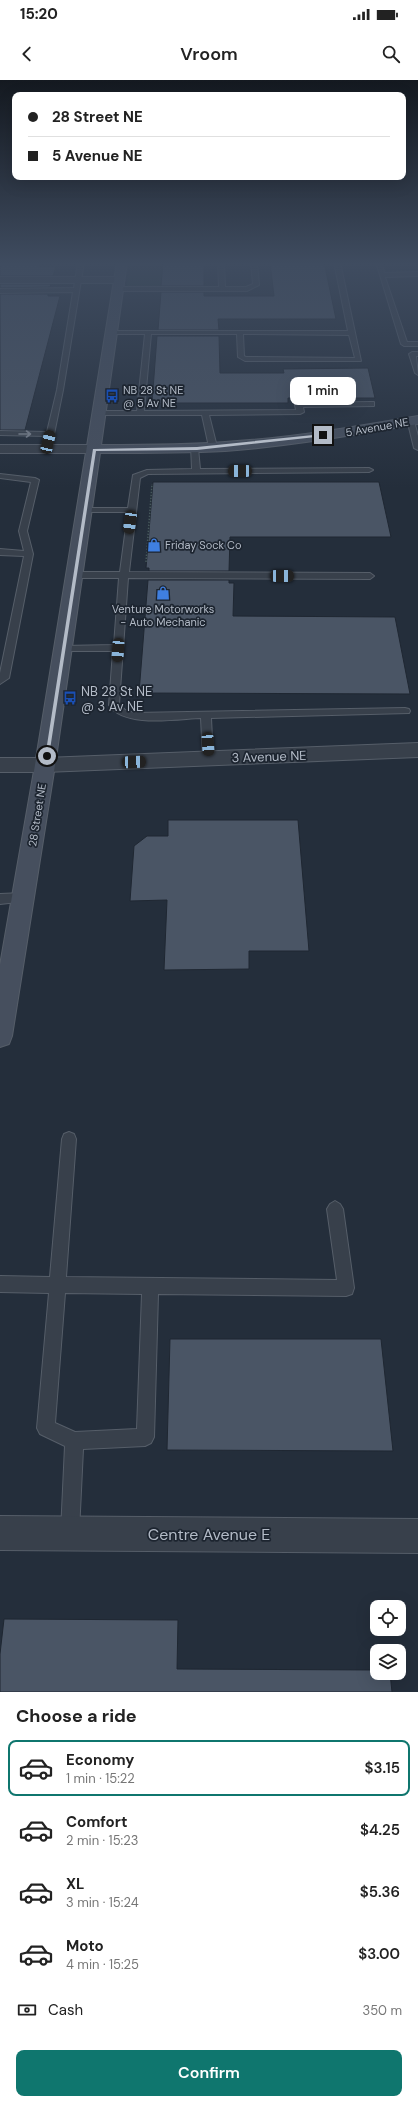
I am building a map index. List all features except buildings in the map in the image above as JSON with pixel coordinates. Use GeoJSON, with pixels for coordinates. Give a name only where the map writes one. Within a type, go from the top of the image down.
{"type":"FeatureCollection","features":[{"type":"Feature","properties":{"kind":"street","name":"28 Street NE"},"geometry":{"type":"LineString","coordinates":[[0,1036],[45,765],[111,337]]}},
{"type":"Feature","properties":{"kind":"street","name":"5 Avenue NE"},"geometry":{"type":"LineString","coordinates":[[0,449],[94,450],[212,447],[337,434],[414,420]]}},
{"type":"Feature","properties":{"kind":"street","name":"3 Avenue NE"},"geometry":{"type":"LineString","coordinates":[[0,765],[45,765],[418,750]]}},
{"type":"Feature","properties":{"kind":"street","name":"Centre Avenue E"},"geometry":{"type":"LineString","coordinates":[[0,1532],[418,1536]]}},
{"type":"Feature","properties":{"kind":"lane"},"geometry":{"type":"LineString","coordinates":[[47,449],[60,390],[68,337]]}},
{"type":"Feature","properties":{"kind":"lane"},"geometry":{"type":"LineString","coordinates":[[140,413],[147,337]]}},
{"type":"Feature","properties":{"kind":"lane"},"geometry":{"type":"LineString","coordinates":[[240,337],[241,357],[244,359],[359,360],[353,337]]}},
{"type":"Feature","properties":{"kind":"lane"},"geometry":{"type":"LineString","coordinates":[[402,337],[404,344],[418,344]]}},
{"type":"Feature","properties":{"kind":"lane"},"geometry":{"type":"LineString","coordinates":[[418,354],[412,354],[418,373]]}},
{"type":"Feature","properties":{"kind":"lane"},"geometry":{"type":"LineString","coordinates":[[100,413],[300,412],[299,405],[371,404]]}},
{"type":"Feature","properties":{"kind":"lane"},"geometry":{"type":"LineString","coordinates":[[205,412],[212,447]]}},
{"type":"Feature","properties":{"kind":"lane"},"geometry":{"type":"LineString","coordinates":[[414,420],[418,448]]}},
{"type":"Feature","properties":{"kind":"lane"},"geometry":{"type":"LineString","coordinates":[[0,434],[50,434]]}},
{"type":"Feature","properties":{"kind":"lane"},"geometry":{"type":"LineString","coordinates":[[194,448],[196,471]]}},
{"type":"Feature","properties":{"kind":"lane"},"geometry":{"type":"LineString","coordinates":[[369,470],[158,471],[136,476],[124,575],[114,705],[121,712],[133,716],[405,711]]}},
{"type":"Feature","properties":{"kind":"lane"},"geometry":{"type":"LineString","coordinates":[[0,476],[35,480],[23,531],[29,554],[4,678],[0,681]]}},
{"type":"Feature","properties":{"kind":"lane"},"geometry":{"type":"LineString","coordinates":[[85,510],[132,510]]}},
{"type":"Feature","properties":{"kind":"lane"},"geometry":{"type":"LineString","coordinates":[[0,552],[29,554]]}},
{"type":"Feature","properties":{"kind":"lane"},"geometry":{"type":"LineString","coordinates":[[75,575],[370,576]]}},
{"type":"Feature","properties":{"kind":"lane"},"geometry":{"type":"LineString","coordinates":[[63,649],[118,648]]}},
{"type":"Feature","properties":{"kind":"lane"},"geometry":{"type":"LineString","coordinates":[[206,715],[208,759]]}},
{"type":"Feature","properties":{"kind":"lane"},"geometry":{"type":"LineString","coordinates":[[0,899],[23,898]]}},
{"type":"Feature","properties":{"kind":"lane"},"geometry":{"type":"LineString","coordinates":[[69,1139],[46,1428],[74,1441],[145,1437],[150,1286]]}},
{"type":"Feature","properties":{"kind":"lane"},"geometry":{"type":"LineString","coordinates":[[0,1284],[346,1288],[335,1209]]}},
{"type":"Feature","properties":{"kind":"lane"},"geometry":{"type":"LineString","coordinates":[[70,1533],[74,1441]]}},
{"type":"Feature","properties":{"kind":"path"},"geometry":{"type":"LineString","coordinates":[[146,567],[152,481]]}},
{"type":"Feature","properties":{"kind":"place","name":"NB 28 St NE @ 5 Av NE"},"geometry":{"type":"Point","coordinates":[112,396]}},
{"type":"Feature","properties":{"kind":"place","name":"Friday Sock Co"},"geometry":{"type":"Point","coordinates":[154,545]}},
{"type":"Feature","properties":{"kind":"place","name":"Venture Motorworks - Auto Mechanic"},"geometry":{"type":"Point","coordinates":[163,593]}},
{"type":"Feature","properties":{"kind":"place","name":"NB 28 St NE @ 3 Av NE"},"geometry":{"type":"Point","coordinates":[70,698]}},
{"type":"Feature","properties":{"kind":"route"},"geometry":{"type":"LineString","coordinates":[[47,756],[94,450],[197,448],[323,435]]}}]}
